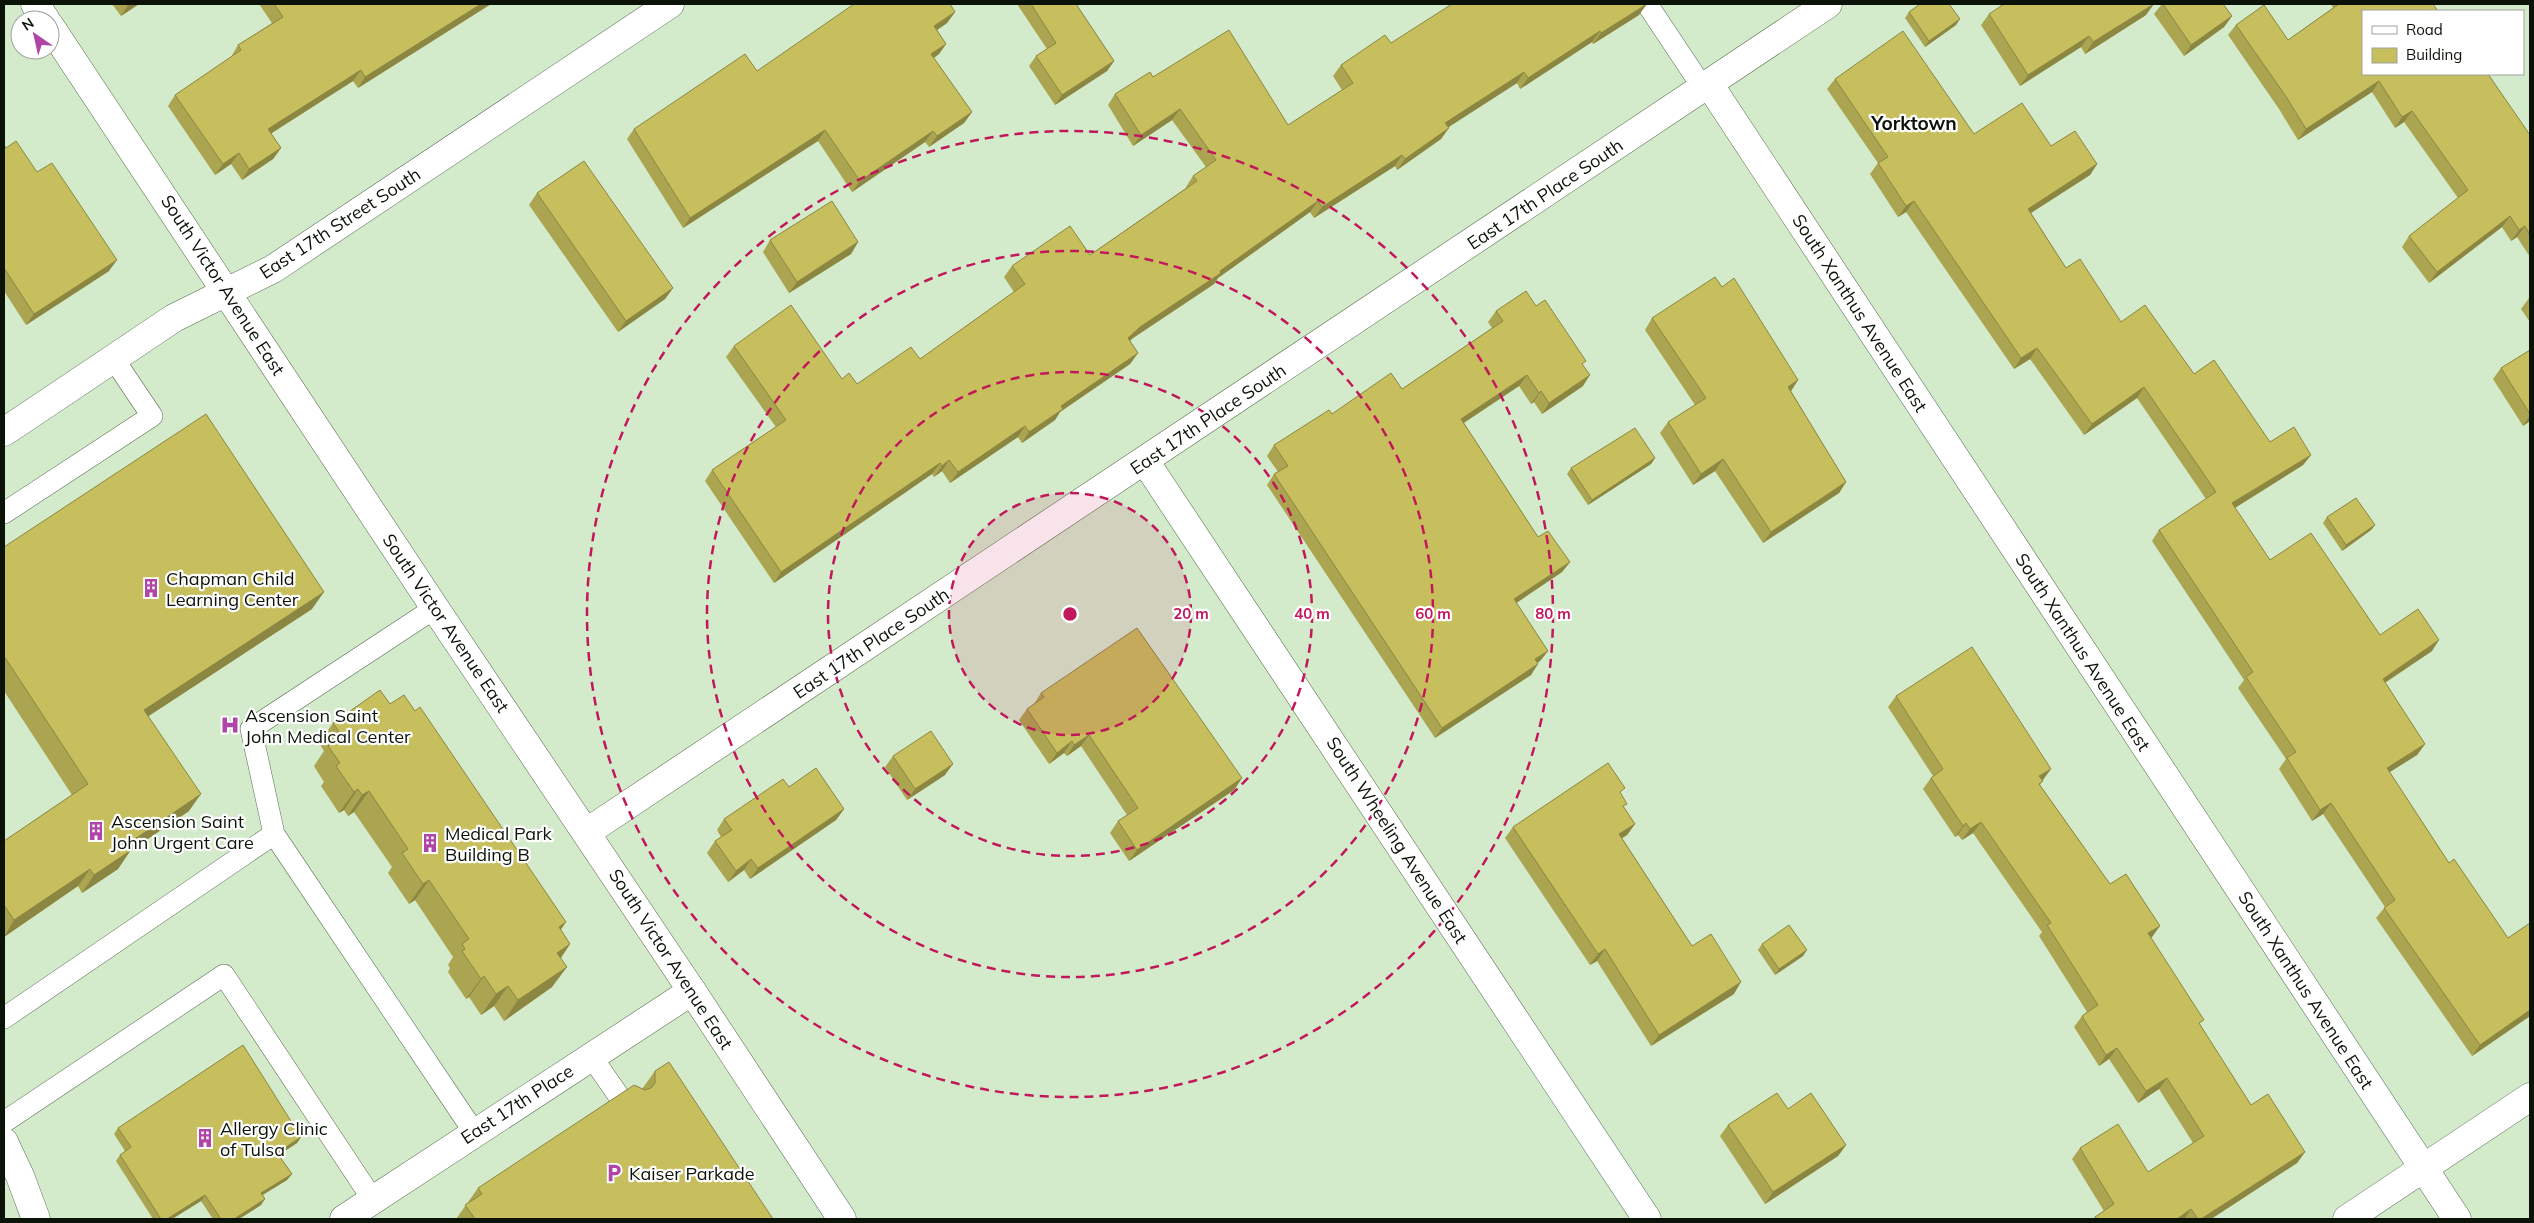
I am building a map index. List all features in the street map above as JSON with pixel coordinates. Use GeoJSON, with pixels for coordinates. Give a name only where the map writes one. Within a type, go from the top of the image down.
{"type":"FeatureCollection","features":[{"type":"Feature","properties":{"kind":"street","name":"East 17th Street South"},"geometry":{"type":"LineString","coordinates":[[4,432],[174,318],[273,269],[670,4]]}},
{"type":"Feature","properties":{"kind":"street","name":"East 17th Place South"},"geometry":{"type":"LineString","coordinates":[[587,832],[1828,4]]}},
{"type":"Feature","properties":{"kind":"street","name":"South Victor Avenue East"},"geometry":{"type":"LineString","coordinates":[[60,41],[435,608],[587,832],[842,1219]]}},
{"type":"Feature","properties":{"kind":"street","name":"South Xanthus Avenue East"},"geometry":{"type":"LineString","coordinates":[[1706,86],[2457,1219]]}},
{"type":"Feature","properties":{"kind":"street","name":"South Wheeling Avenue East"},"geometry":{"type":"LineString","coordinates":[[1145,461],[1647,1219]]}},
{"type":"Feature","properties":{"kind":"street","name":"East 17th Place"},"geometry":{"type":"LineString","coordinates":[[344,1219],[474,1132],[692,991]]}},
{"type":"Feature","properties":{"kind":"street"},"geometry":{"type":"LineString","coordinates":[[2348,1219],[2530,1097]]}},
{"type":"Feature","properties":{"kind":"street"},"geometry":{"type":"LineString","coordinates":[[4,1142],[29,1216]]}},
{"type":"Feature","properties":{"kind":"lane"},"geometry":{"type":"LineString","coordinates":[[1647,4],[1706,86]]}},
{"type":"Feature","properties":{"kind":"lane"},"geometry":{"type":"LineString","coordinates":[[4,513],[152,416],[113,358]]}},
{"type":"Feature","properties":{"kind":"lane"},"geometry":{"type":"LineString","coordinates":[[435,608],[251,729],[274,834],[474,1132]]}},
{"type":"Feature","properties":{"kind":"lane"},"geometry":{"type":"LineString","coordinates":[[4,1018],[274,834]]}},
{"type":"Feature","properties":{"kind":"lane"},"geometry":{"type":"LineString","coordinates":[[4,1122],[224,975],[373,1200]]}},
{"type":"Feature","properties":{"kind":"lane"},"geometry":{"type":"LineString","coordinates":[[591,1056],[625,1105]]}},
{"type":"Feature","properties":{"kind":"building"},"geometry":{"type":"Polygon","coordinates":[[[274,4],[481,4],[365,77],[361,70],[268,129],[281,148],[249,169],[239,153],[223,164],[175,95],[241,50],[238,45],[283,17],[274,4]]]}},
{"type":"Feature","properties":{"kind":"building"},"geometry":{"type":"Polygon","coordinates":[[[854,4],[950,4],[955,12],[934,26],[946,44],[931,54],[972,112],[937,136],[933,131],[860,181],[825,130],[690,218],[634,129],[745,54],[757,71],[854,4]]]}},
{"type":"Feature","properties":{"kind":"building"},"geometry":{"type":"Polygon","coordinates":[[[1031,4],[1076,4],[1114,61],[1062,95],[1036,56],[1056,43],[1031,4]]]}},
{"type":"Feature","properties":{"kind":"building"},"geometry":{"type":"Polygon","coordinates":[[[1452,4],[1647,4],[1601,33],[1600,31],[1528,78],[1524,72],[1445,123],[1449,128],[1405,159],[1402,155],[1322,207],[1318,201],[1220,271],[1221,273],[1140,327],[1128,338],[1138,353],[1061,406],[1063,409],[1029,432],[1025,426],[958,472],[949,460],[942,466],[940,463],[781,572],[712,470],[786,420],[734,346],[791,305],[842,379],[849,373],[857,384],[911,347],[920,359],[1025,284],[1012,266],[1070,226],[1090,255],[1197,181],[1193,176],[1216,160],[1180,109],[1141,135],[1115,94],[1150,72],[1153,77],[1229,30],[1288,125],[1353,83],[1341,65],[1385,35],[1391,43],[1452,4]]]}},
{"type":"Feature","properties":{"kind":"building"},"geometry":{"type":"Polygon","coordinates":[[[1920,4],[1949,4],[1960,19],[1929,41],[1909,12],[1920,4]]]}},
{"type":"Feature","properties":{"kind":"building"},"geometry":{"type":"Polygon","coordinates":[[[2004,4],[2154,4],[2093,42],[2089,36],[2028,75],[1989,14],[2004,4]]]}},
{"type":"Feature","properties":{"kind":"building"},"geometry":{"type":"Polygon","coordinates":[[[2163,4],[2223,4],[2232,16],[2191,45],[2163,4]]]}},
{"type":"Feature","properties":{"kind":"building"},"geometry":{"type":"Polygon","coordinates":[[[2339,4],[2433,4],[2437,10],[2362,10],[2362,75],[2489,75],[2530,135],[2530,235],[2525,226],[2519,230],[2510,216],[2437,272],[2409,236],[2468,190],[2412,111],[2402,117],[2379,81],[2306,129],[2287,98],[2236,25],[2264,5],[2288,40],[2339,4]]]}},
{"type":"Feature","properties":{"kind":"building"},"geometry":{"type":"Polygon","coordinates":[[[1903,31],[1974,134],[2022,103],[2051,146],[2075,131],[2097,164],[2028,209],[2066,268],[2080,259],[2121,322],[2145,305],[2194,374],[2214,360],[2270,442],[2294,427],[2311,455],[2232,503],[2270,560],[2311,533],[2380,635],[2418,609],[2439,640],[2383,679],[2425,744],[2387,768],[2449,863],[2454,859],[2508,938],[2530,923],[2530,1010],[2480,1045],[2384,908],[2395,900],[2331,803],[2320,810],[2287,758],[2296,752],[2246,677],[2253,672],[2159,530],[2216,492],[2144,387],[2092,424],[2037,348],[2021,358],[1914,201],[1906,206],[1878,163],[1888,157],[1835,79],[1903,31]]]}},
{"type":"Feature","properties":{"kind":"building"},"geometry":{"type":"Polygon","coordinates":[[[16,141],[37,172],[52,163],[117,260],[34,314],[4,268],[4,145],[6,148],[16,141]]]}},
{"type":"Feature","properties":{"kind":"building"},"geometry":{"type":"Polygon","coordinates":[[[584,161],[673,288],[626,321],[537,193],[584,161]]]}},
{"type":"Feature","properties":{"kind":"building"},"geometry":{"type":"Polygon","coordinates":[[[832,201],[858,242],[797,282],[770,240],[832,201]]]}},
{"type":"Feature","properties":{"kind":"building"},"geometry":{"type":"Polygon","coordinates":[[[1715,277],[1722,287],[1734,278],[1798,380],[1788,387],[1846,482],[1771,532],[1723,459],[1701,474],[1668,422],[1706,398],[1652,318],[1715,277]]]}},
{"type":"Feature","properties":{"kind":"building"},"geometry":{"type":"Polygon","coordinates":[[[1526,291],[1536,306],[1545,300],[1586,361],[1582,364],[1590,375],[1549,403],[1541,391],[1539,393],[1527,375],[1461,419],[1538,537],[1548,531],[1570,562],[1514,599],[1548,651],[1535,659],[1538,664],[1442,728],[1274,474],[1288,466],[1274,445],[1329,410],[1332,414],[1391,373],[1402,389],[1503,321],[1496,311],[1526,291]]]}},
{"type":"Feature","properties":{"kind":"building"},"geometry":{"type":"Polygon","coordinates":[[[2530,350],[2530,414],[2501,368],[2530,350]]]}},
{"type":"Feature","properties":{"kind":"building","name":"Chapman Child Learning Center"},"geometry":{"type":"Polygon","coordinates":[[[206,414],[324,592],[144,710],[201,794],[126,845],[130,851],[94,875],[90,869],[14,920],[4,905],[4,841],[88,784],[4,656],[4,547],[206,414]]]}},
{"type":"Feature","properties":{"kind":"building"},"geometry":{"type":"Polygon","coordinates":[[[1635,428],[1655,458],[1592,500],[1571,468],[1635,428]]]}},
{"type":"Feature","properties":{"kind":"building"},"geometry":{"type":"Polygon","coordinates":[[[2356,498],[2375,525],[2346,545],[2327,517],[2356,498]]]}},
{"type":"Feature","properties":{"kind":"building"},"geometry":{"type":"Polygon","coordinates":[[[1137,628],[1242,778],[1137,850],[1118,821],[1138,808],[1089,735],[1074,745],[1072,741],[1057,753],[1027,709],[1044,697],[1041,693],[1137,628]]]}},
{"type":"Feature","properties":{"kind":"building"},"geometry":{"type":"Polygon","coordinates":[[[1972,647],[2051,769],[2039,776],[2043,781],[2039,784],[2110,884],[2126,874],[2160,926],[2148,933],[2204,1020],[2199,1023],[2251,1105],[2268,1094],[2305,1152],[2201,1219],[2198,1219],[2191,1209],[2177,1219],[2096,1219],[2095,1217],[2114,1204],[2080,1148],[2118,1124],[2148,1172],[2204,1136],[2167,1078],[2146,1091],[2117,1048],[2106,1055],[2082,1016],[2098,1005],[2047,925],[2051,923],[1981,822],[1970,829],[1966,823],[1963,826],[1931,778],[1943,769],[1896,696],[1972,647]]]}},
{"type":"Feature","properties":{"kind":"building","name":"Medical Park Building B"},"geometry":{"type":"Polygon","coordinates":[[[380,690],[390,704],[404,695],[415,711],[420,707],[566,922],[559,927],[570,944],[557,953],[567,967],[518,1000],[508,986],[496,994],[484,976],[481,979],[462,951],[465,949],[462,944],[469,939],[429,880],[423,884],[402,853],[408,849],[369,791],[362,795],[358,789],[354,792],[336,766],[340,763],[328,746],[342,736],[333,723],[380,690]]]}},
{"type":"Feature","properties":{"kind":"building"},"geometry":{"type":"Polygon","coordinates":[[[931,731],[953,764],[915,789],[893,756],[931,731]]]}},
{"type":"Feature","properties":{"kind":"building"},"geometry":{"type":"Polygon","coordinates":[[[1608,763],[1625,788],[1620,792],[1627,804],[1623,806],[1635,824],[1619,834],[1692,946],[1711,934],[1741,982],[1659,1035],[1605,949],[1598,954],[1513,827],[1608,763]]]}},
{"type":"Feature","properties":{"kind":"building"},"geometry":{"type":"Polygon","coordinates":[[[816,768],[844,809],[758,868],[751,859],[736,871],[715,841],[732,830],[724,819],[783,779],[789,787],[816,768]]]}},
{"type":"Feature","properties":{"kind":"building"},"geometry":{"type":"Polygon","coordinates":[[[1789,925],[1807,950],[1779,969],[1762,944],[1789,925]]]}},
{"type":"Feature","properties":{"kind":"building","name":"Allergy Clinic of Tulsa"},"geometry":{"type":"Polygon","coordinates":[[[243,1045],[301,1137],[277,1153],[292,1174],[261,1193],[265,1199],[234,1219],[221,1219],[205,1195],[167,1219],[161,1219],[120,1155],[131,1147],[118,1128],[243,1045]]]}},
{"type":"Feature","properties":{"kind":"building","name":"Kaiser Parkade"},"geometry":{"type":"Polygon","coordinates":[[[669,1062],[773,1219],[475,1219],[465,1205],[482,1194],[478,1188],[634,1085],[645,1090],[651,1088],[655,1083],[655,1071],[669,1062]]]}},
{"type":"Feature","properties":{"kind":"building"},"geometry":{"type":"Polygon","coordinates":[[[1777,1093],[1788,1109],[1811,1093],[1846,1145],[1773,1192],[1728,1125],[1777,1093]]]}},
{"type":"Feature","properties":{"kind":"place","name":"Chapman Child Learning Center"},"geometry":{"type":"Point","coordinates":[151,588]}},
{"type":"Feature","properties":{"kind":"place","name":"Ascension Saint John Medical Center"},"geometry":{"type":"Point","coordinates":[230,725]}},
{"type":"Feature","properties":{"kind":"place","name":"Ascension Saint John Urgent Care"},"geometry":{"type":"Point","coordinates":[96,831]}},
{"type":"Feature","properties":{"kind":"place","name":"Medical Park Building B"},"geometry":{"type":"Point","coordinates":[430,843]}},
{"type":"Feature","properties":{"kind":"place","name":"Allergy Clinic of Tulsa"},"geometry":{"type":"Point","coordinates":[205,1138]}},
{"type":"Feature","properties":{"kind":"place","name":"Kaiser Parkade"},"geometry":{"type":"Point","coordinates":[614,1173]}},
{"type":"Feature","properties":{"kind":"district","name":"Yorktown"},"geometry":{"type":"Point","coordinates":[1914,123]}}]}
